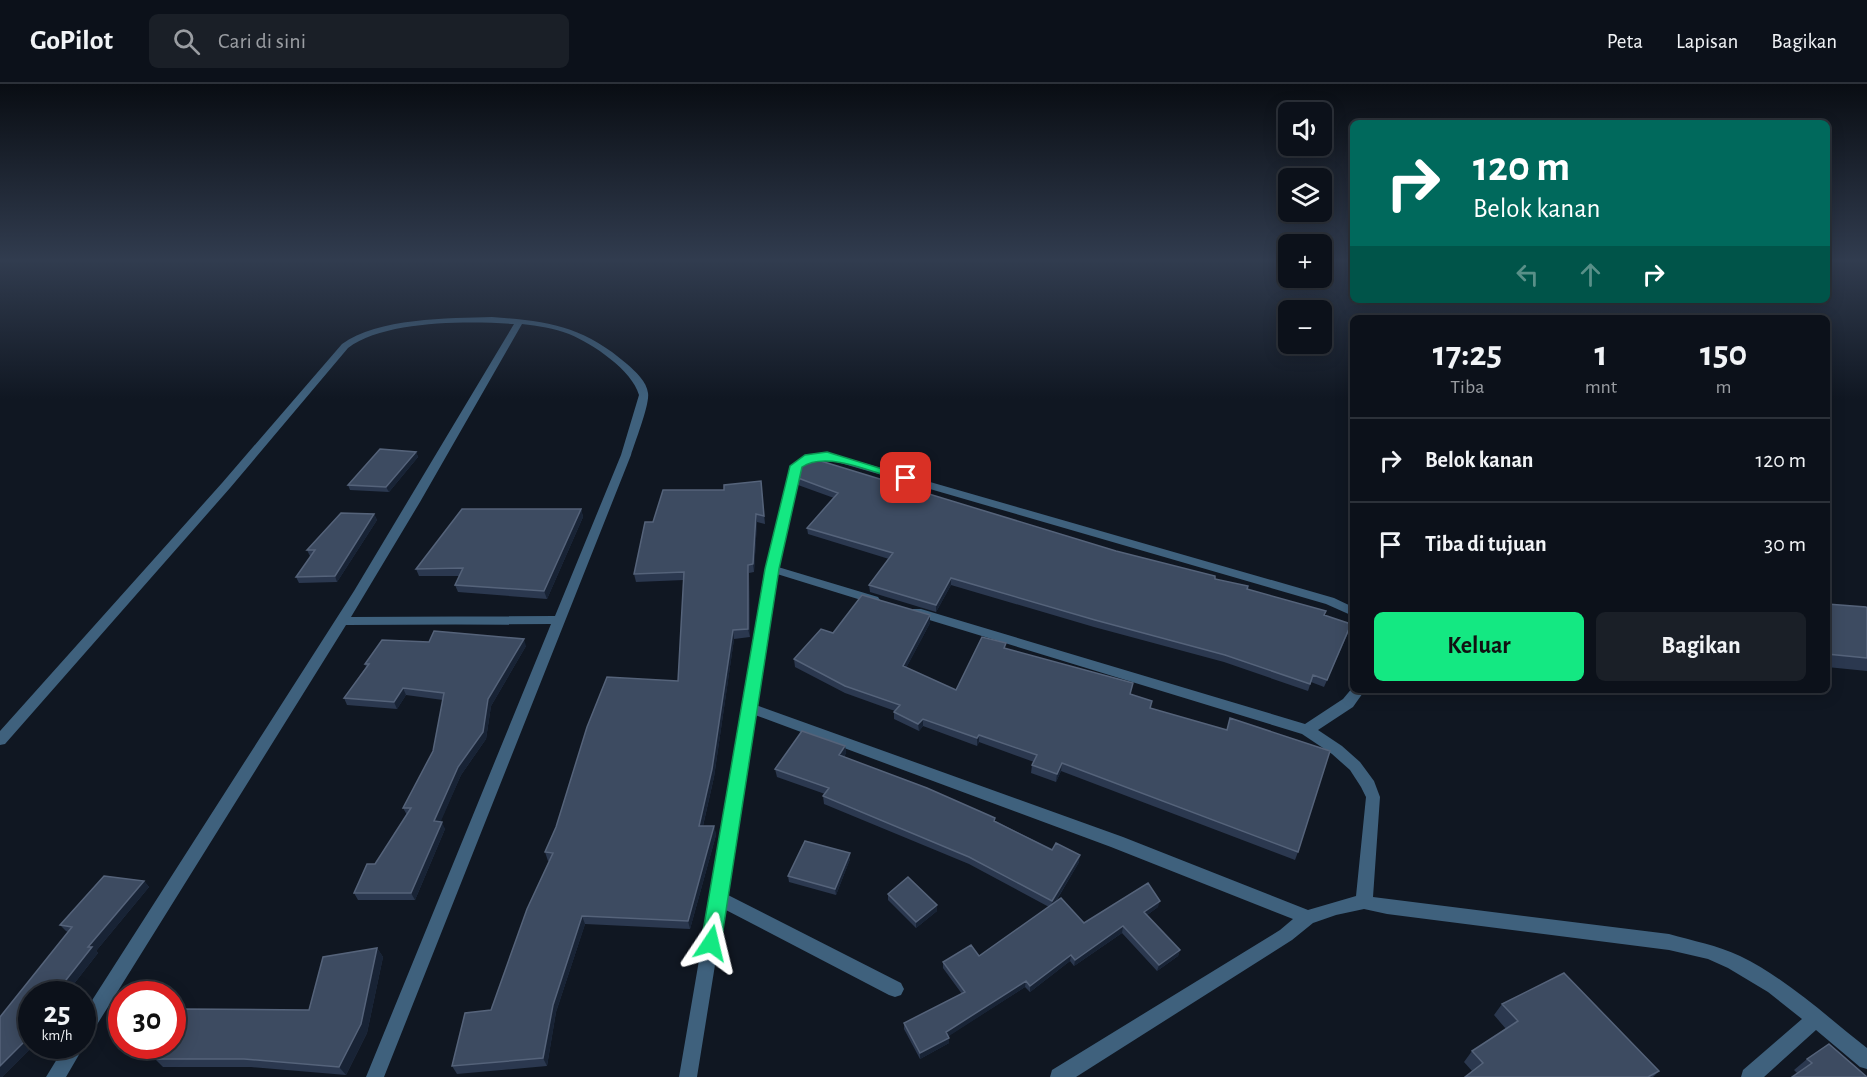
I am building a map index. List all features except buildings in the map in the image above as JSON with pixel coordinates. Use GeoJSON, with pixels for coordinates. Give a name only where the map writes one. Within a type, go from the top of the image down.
{"type":"FeatureCollection","features":[{"type":"Feature","properties":{"kind":"street"},"geometry":{"type":"LineString","coordinates":[[0,740],[348,344],[373,333],[435,323],[472,320],[520,321],[556,327],[587,340],[628,370],[643,387],[626,455],[375,1077]]}},
{"type":"Feature","properties":{"kind":"street"},"geometry":{"type":"LineString","coordinates":[[96,1011],[442,460],[520,321]]}},
{"type":"Feature","properties":{"kind":"street"},"geometry":{"type":"LineString","coordinates":[[688,1077],[772,569],[796,466],[809,457],[822,455],[1330,601],[1350,611]]}},
{"type":"Feature","properties":{"kind":"street"},"geometry":{"type":"LineString","coordinates":[[772,569],[886,603]]}},
{"type":"Feature","properties":{"kind":"street"},"geometry":{"type":"LineString","coordinates":[[909,610],[1307,730],[1345,754],[1369,782],[1373,797],[1364,902]]}},
{"type":"Feature","properties":{"kind":"street"},"geometry":{"type":"LineString","coordinates":[[343,621],[558,620]]}},
{"type":"Feature","properties":{"kind":"street"},"geometry":{"type":"LineString","coordinates":[[1307,730],[1348,703],[1356,693]]}},
{"type":"Feature","properties":{"kind":"street"},"geometry":{"type":"LineString","coordinates":[[749,708],[1117,842],[1308,917]]}},
{"type":"Feature","properties":{"kind":"street"},"geometry":{"type":"LineString","coordinates":[[719,898],[895,988]]}},
{"type":"Feature","properties":{"kind":"street"},"geometry":{"type":"LineString","coordinates":[[1059,1077],[1286,935],[1308,917],[1364,902],[1387,907],[1669,942],[1712,952],[1743,966],[1867,1060]]}},
{"type":"Feature","properties":{"kind":"street"},"geometry":{"type":"LineString","coordinates":[[1750,1077],[1814,1020]]}},
{"type":"Feature","properties":{"kind":"street"},"geometry":{"type":"LineString","coordinates":[[55,1077],[67,1059]]}},
{"type":"Feature","properties":{"kind":"route"},"geometry":{"type":"LineString","coordinates":[[711,943],[772,569],[796,466],[809,457],[822,455],[906,478]]}}]}
